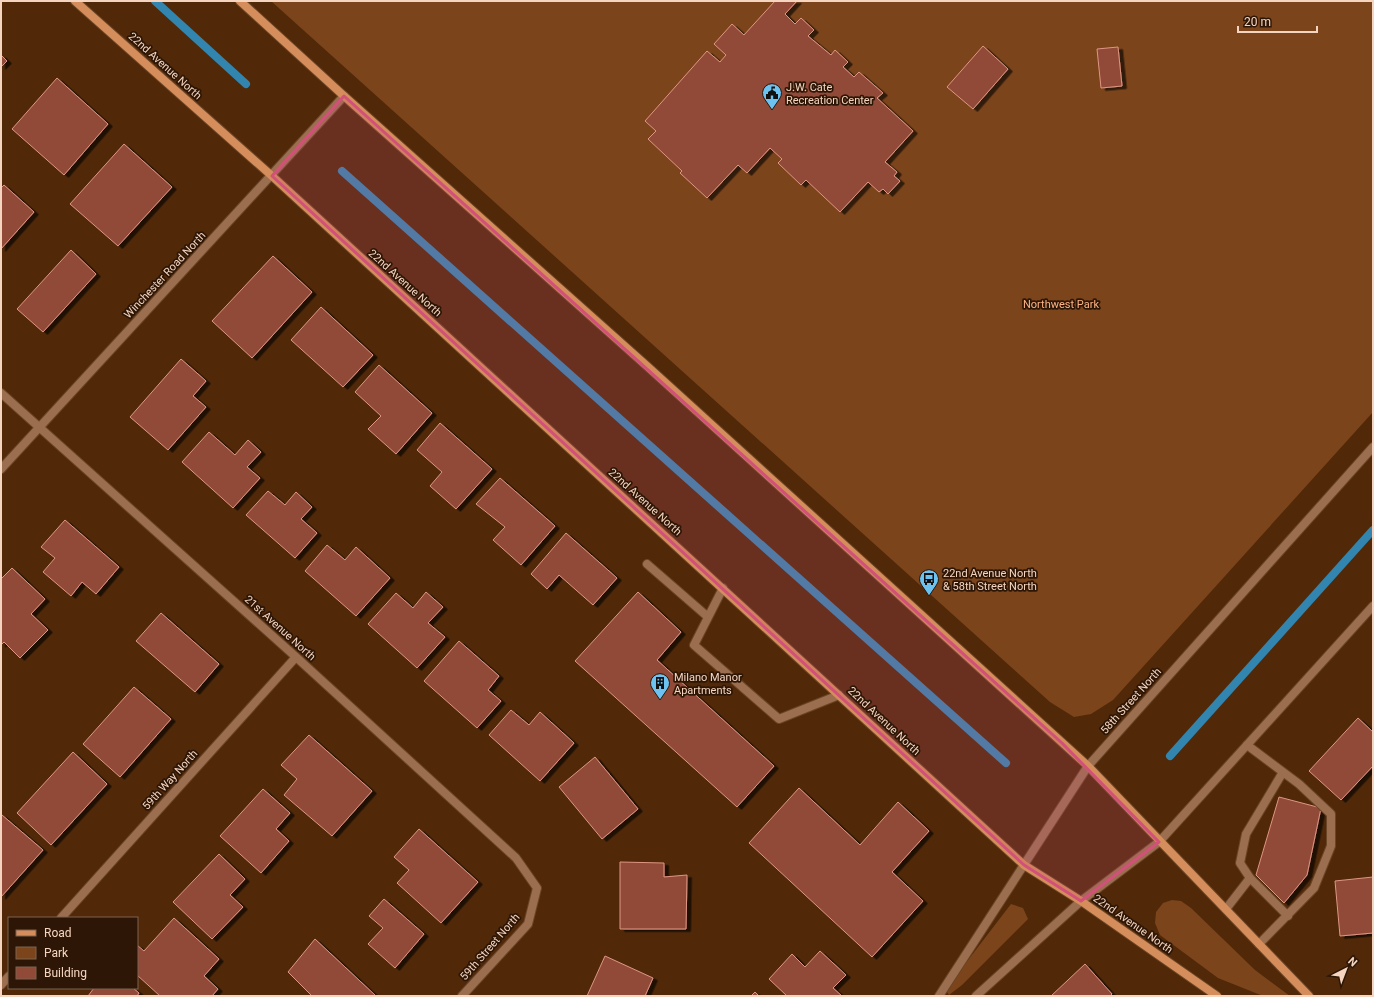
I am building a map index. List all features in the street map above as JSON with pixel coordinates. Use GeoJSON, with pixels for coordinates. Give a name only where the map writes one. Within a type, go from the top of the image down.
{"type":"FeatureCollection","features":[{"type":"Feature","properties":{"kind":"main road","name":"22nd Avenue North"},"geometry":{"type":"LineString","coordinates":[[75,1],[272,176],[1024,865],[1081,901],[1217,996]]}},
{"type":"Feature","properties":{"kind":"main road"},"geometry":{"type":"LineString","coordinates":[[240,1],[344,96],[658,376],[1088,766],[1159,842],[1309,996]]}},
{"type":"Feature","properties":{"kind":"street","name":"Winchester Road North"},"geometry":{"type":"LineString","coordinates":[[1,469],[344,96]]}},
{"type":"Feature","properties":{"kind":"street","name":"21st Avenue North"},"geometry":{"type":"LineString","coordinates":[[1,393],[296,657],[516,858],[537,888]]}},
{"type":"Feature","properties":{"kind":"street","name":"58th Street North"},"geometry":{"type":"LineString","coordinates":[[939,996],[1088,766],[1373,447]]}},
{"type":"Feature","properties":{"kind":"street"},"geometry":{"type":"LineString","coordinates":[[647,564],[708,618]]}},
{"type":"Feature","properties":{"kind":"street"},"geometry":{"type":"LineString","coordinates":[[722,588],[694,645],[779,719],[839,695]]}},
{"type":"Feature","properties":{"kind":"street"},"geometry":{"type":"LineString","coordinates":[[976,996],[1081,901],[1159,842],[1373,606]]}},
{"type":"Feature","properties":{"kind":"street","name":"59th Way North"},"geometry":{"type":"LineString","coordinates":[[62,917],[296,657]]}},
{"type":"Feature","properties":{"kind":"street"},"geometry":{"type":"LineString","coordinates":[[1247,745],[1300,784],[1331,814],[1331,846],[1314,888],[1259,944]]}},
{"type":"Feature","properties":{"kind":"street"},"geometry":{"type":"LineString","coordinates":[[1283,772],[1246,834],[1240,863],[1250,878],[1288,916]]}},
{"type":"Feature","properties":{"kind":"street"},"geometry":{"type":"LineString","coordinates":[[1226,910],[1250,878]]}},
{"type":"Feature","properties":{"kind":"street","name":"59th Street North"},"geometry":{"type":"LineString","coordinates":[[462,996],[528,924],[537,888]]}},
{"type":"Feature","properties":{"kind":"street"},"geometry":{"type":"LineString","coordinates":[[1,985],[8,977]]}},
{"type":"Feature","properties":{"kind":"highlighted area"},"geometry":{"type":"Polygon","coordinates":[[[344,96],[1062,743],[1159,842],[1081,901],[1024,865],[272,176],[344,96]]]}},
{"type":"Feature","properties":{"kind":"green space","name":"Northwest Park"},"geometry":{"type":"Polygon","coordinates":[[[271,1],[1373,1],[1373,412],[1113,700],[1091,714],[1074,717],[1050,702],[271,1]]]}},
{"type":"Feature","properties":{"kind":"green space"},"geometry":{"type":"Polygon","coordinates":[[[1172,900],[1181,901],[1191,908],[1255,970],[1290,996],[1263,996],[1218,978],[1160,935],[1155,923],[1156,912],[1163,903],[1172,900]]]}},
{"type":"Feature","properties":{"kind":"green space"},"geometry":{"type":"Polygon","coordinates":[[[1011,904],[1023,908],[1028,919],[962,985],[949,995],[947,992],[955,977],[1011,904]]]}},
{"type":"Feature","properties":{"kind":"building","name":"J.W. Cate Recreation Center"},"geometry":{"type":"Polygon","coordinates":[[[775,1],[797,1],[785,14],[795,24],[801,18],[814,30],[808,36],[831,55],[835,50],[848,62],[843,67],[854,77],[859,72],[883,93],[877,98],[913,131],[885,162],[897,172],[894,176],[900,181],[888,194],[883,189],[879,192],[868,182],[840,212],[806,180],[801,185],[778,163],[782,159],[770,148],[747,173],[738,165],[707,198],[680,173],[682,171],[648,139],[656,131],[645,121],[707,51],[720,62],[726,55],[714,44],[732,24],[744,35],[775,1]]]}},
{"type":"Feature","properties":{"kind":"building"},"geometry":{"type":"Polygon","coordinates":[[[983,46],[1008,69],[973,109],[947,87],[983,46]]]}},
{"type":"Feature","properties":{"kind":"building"},"geometry":{"type":"Polygon","coordinates":[[[1118,47],[1122,86],[1101,88],[1097,49],[1118,47]]]}},
{"type":"Feature","properties":{"kind":"building"},"geometry":{"type":"Polygon","coordinates":[[[1,55],[7,61],[1,67],[1,55]]]}},
{"type":"Feature","properties":{"kind":"building"},"geometry":{"type":"Polygon","coordinates":[[[57,78],[108,124],[64,175],[12,129],[57,78]]]}},
{"type":"Feature","properties":{"kind":"building"},"geometry":{"type":"Polygon","coordinates":[[[124,144],[172,187],[118,246],[70,204],[124,144]]]}},
{"type":"Feature","properties":{"kind":"building"},"geometry":{"type":"Polygon","coordinates":[[[4,185],[34,212],[1,249],[1,188],[4,185]]]}},
{"type":"Feature","properties":{"kind":"building"},"geometry":{"type":"Polygon","coordinates":[[[71,250],[96,274],[43,332],[17,309],[71,250]]]}},
{"type":"Feature","properties":{"kind":"building"},"geometry":{"type":"Polygon","coordinates":[[[273,256],[312,292],[252,358],[212,321],[273,256]]]}},
{"type":"Feature","properties":{"kind":"building"},"geometry":{"type":"Polygon","coordinates":[[[321,307],[373,355],[343,387],[291,340],[321,307]]]}},
{"type":"Feature","properties":{"kind":"building"},"geometry":{"type":"Polygon","coordinates":[[[181,359],[206,381],[193,396],[206,407],[168,450],[130,417],[181,359]]]}},
{"type":"Feature","properties":{"kind":"building"},"geometry":{"type":"Polygon","coordinates":[[[379,365],[432,413],[396,454],[368,429],[381,416],[355,392],[379,365]]]}},
{"type":"Feature","properties":{"kind":"building"},"geometry":{"type":"Polygon","coordinates":[[[440,423],[492,469],[456,509],[430,486],[442,472],[417,450],[440,423]]]}},
{"type":"Feature","properties":{"kind":"building"},"geometry":{"type":"Polygon","coordinates":[[[209,432],[235,455],[248,440],[261,452],[247,467],[260,478],[233,508],[182,462],[209,432]]]}},
{"type":"Feature","properties":{"kind":"building"},"geometry":{"type":"Polygon","coordinates":[[[500,478],[555,526],[521,565],[493,540],[505,527],[476,504],[500,478]]]}},
{"type":"Feature","properties":{"kind":"building"},"geometry":{"type":"Polygon","coordinates":[[[268,491],[285,505],[296,492],[312,507],[301,519],[317,533],[295,558],[246,515],[268,491]]]}},
{"type":"Feature","properties":{"kind":"building"},"geometry":{"type":"Polygon","coordinates":[[[65,520],[119,567],[96,594],[82,582],[71,596],[43,572],[55,558],[41,547],[65,520]]]}},
{"type":"Feature","properties":{"kind":"building"},"geometry":{"type":"Polygon","coordinates":[[[566,533],[617,578],[593,605],[559,575],[547,589],[531,574],[566,533]]]}},
{"type":"Feature","properties":{"kind":"building"},"geometry":{"type":"Polygon","coordinates":[[[327,545],[345,560],[356,547],[390,578],[356,616],[305,571],[327,545]]]}},
{"type":"Feature","properties":{"kind":"building"},"geometry":{"type":"Polygon","coordinates":[[[12,568],[45,599],[31,614],[48,630],[20,658],[4,642],[1,645],[1,579],[12,568]]]}},
{"type":"Feature","properties":{"kind":"building"},"geometry":{"type":"Polygon","coordinates":[[[426,592],[443,607],[428,623],[445,637],[417,668],[368,624],[396,593],[413,608],[426,592]]]}},
{"type":"Feature","properties":{"kind":"building","name":"Milano Manor Apartments"},"geometry":{"type":"Polygon","coordinates":[[[638,592],[681,632],[657,660],[774,766],[737,807],[575,661],[638,592]]]}},
{"type":"Feature","properties":{"kind":"building"},"geometry":{"type":"Polygon","coordinates":[[[161,613],[219,664],[195,692],[136,641],[161,613]]]}},
{"type":"Feature","properties":{"kind":"building"},"geometry":{"type":"Polygon","coordinates":[[[459,641],[499,676],[488,690],[501,701],[477,728],[424,681],[459,641]]]}},
{"type":"Feature","properties":{"kind":"building"},"geometry":{"type":"Polygon","coordinates":[[[134,687],[171,719],[120,777],[83,744],[134,687]]]}},
{"type":"Feature","properties":{"kind":"building"},"geometry":{"type":"Polygon","coordinates":[[[511,710],[529,725],[540,712],[574,743],[540,781],[489,735],[511,710]]]}},
{"type":"Feature","properties":{"kind":"building"},"geometry":{"type":"Polygon","coordinates":[[[1358,718],[1373,732],[1373,766],[1341,800],[1309,771],[1358,718]]]}},
{"type":"Feature","properties":{"kind":"building"},"geometry":{"type":"Polygon","coordinates":[[[309,735],[372,791],[332,836],[284,795],[297,779],[281,765],[309,735]]]}},
{"type":"Feature","properties":{"kind":"building"},"geometry":{"type":"Polygon","coordinates":[[[73,752],[107,784],[51,845],[17,813],[73,752]]]}},
{"type":"Feature","properties":{"kind":"building"},"geometry":{"type":"Polygon","coordinates":[[[595,757],[638,809],[602,839],[559,787],[595,757]]]}},
{"type":"Feature","properties":{"kind":"building"},"geometry":{"type":"Polygon","coordinates":[[[799,788],[860,845],[898,802],[929,831],[892,872],[923,901],[872,957],[749,843],[799,788]]]}},
{"type":"Feature","properties":{"kind":"building"},"geometry":{"type":"Polygon","coordinates":[[[263,789],[290,813],[276,829],[289,841],[261,873],[220,836],[263,789]]]}},
{"type":"Feature","properties":{"kind":"building"},"geometry":{"type":"Polygon","coordinates":[[[1279,797],[1321,808],[1307,875],[1284,903],[1256,875],[1279,797]]]}},
{"type":"Feature","properties":{"kind":"building"},"geometry":{"type":"Polygon","coordinates":[[[1,815],[43,850],[1,897],[1,815]]]}},
{"type":"Feature","properties":{"kind":"building"},"geometry":{"type":"Polygon","coordinates":[[[419,829],[478,882],[441,923],[397,883],[409,870],[394,857],[419,829]]]}},
{"type":"Feature","properties":{"kind":"building"},"geometry":{"type":"Polygon","coordinates":[[[219,854],[245,879],[230,895],[243,907],[212,939],[173,902],[219,854]]]}},
{"type":"Feature","properties":{"kind":"building"},"geometry":{"type":"Polygon","coordinates":[[[620,862],[664,863],[664,877],[687,875],[686,929],[620,929],[620,862]]]}},
{"type":"Feature","properties":{"kind":"building"},"geometry":{"type":"Polygon","coordinates":[[[1373,877],[1373,933],[1340,936],[1335,881],[1373,877]]]}},
{"type":"Feature","properties":{"kind":"building"},"geometry":{"type":"Polygon","coordinates":[[[384,899],[424,934],[395,968],[368,944],[383,928],[369,916],[384,899]]]}},
{"type":"Feature","properties":{"kind":"building"},"geometry":{"type":"Polygon","coordinates":[[[174,918],[219,959],[204,976],[218,989],[212,996],[160,996],[138,976],[138,946],[144,951],[174,918]]]}},
{"type":"Feature","properties":{"kind":"building"},"geometry":{"type":"Polygon","coordinates":[[[315,939],[376,996],[312,996],[288,972],[315,939]]]}},
{"type":"Feature","properties":{"kind":"building"},"geometry":{"type":"Polygon","coordinates":[[[820,951],[846,975],[833,988],[842,996],[787,996],[769,979],[792,954],[805,967],[820,951]]]}},
{"type":"Feature","properties":{"kind":"building"},"geometry":{"type":"Polygon","coordinates":[[[605,956],[653,978],[645,996],[587,996],[605,956]]]}},
{"type":"Feature","properties":{"kind":"building"},"geometry":{"type":"Polygon","coordinates":[[[1085,964],[1112,994],[1110,996],[1051,996],[1085,964]]]}},
{"type":"Feature","properties":{"kind":"building"},"geometry":{"type":"Polygon","coordinates":[[[93,989],[134,989],[139,993],[137,996],[88,996],[93,989]]]}},
{"type":"Feature","properties":{"kind":"building"},"geometry":{"type":"Polygon","coordinates":[[[755,992],[759,996],[751,996],[755,992]]]}},
{"type":"Feature","properties":{"kind":"waterway"},"geometry":{"type":"LineString","coordinates":[[155,1],[246,84]]}},
{"type":"Feature","properties":{"kind":"waterway"},"geometry":{"type":"LineString","coordinates":[[342,171],[1006,763]]}},
{"type":"Feature","properties":{"kind":"waterway"},"geometry":{"type":"LineString","coordinates":[[1170,756],[1373,530]]}},
{"type":"Feature","properties":{"kind":"place","name":"J.W. Cate Recreation Center"},"geometry":{"type":"Point","coordinates":[772,110]}},
{"type":"Feature","properties":{"kind":"place","name":"22nd Avenue North & 58th Street North"},"geometry":{"type":"Point","coordinates":[929,596]}},
{"type":"Feature","properties":{"kind":"place","name":"Milano Manor Apartments"},"geometry":{"type":"Point","coordinates":[660,700]}}]}
